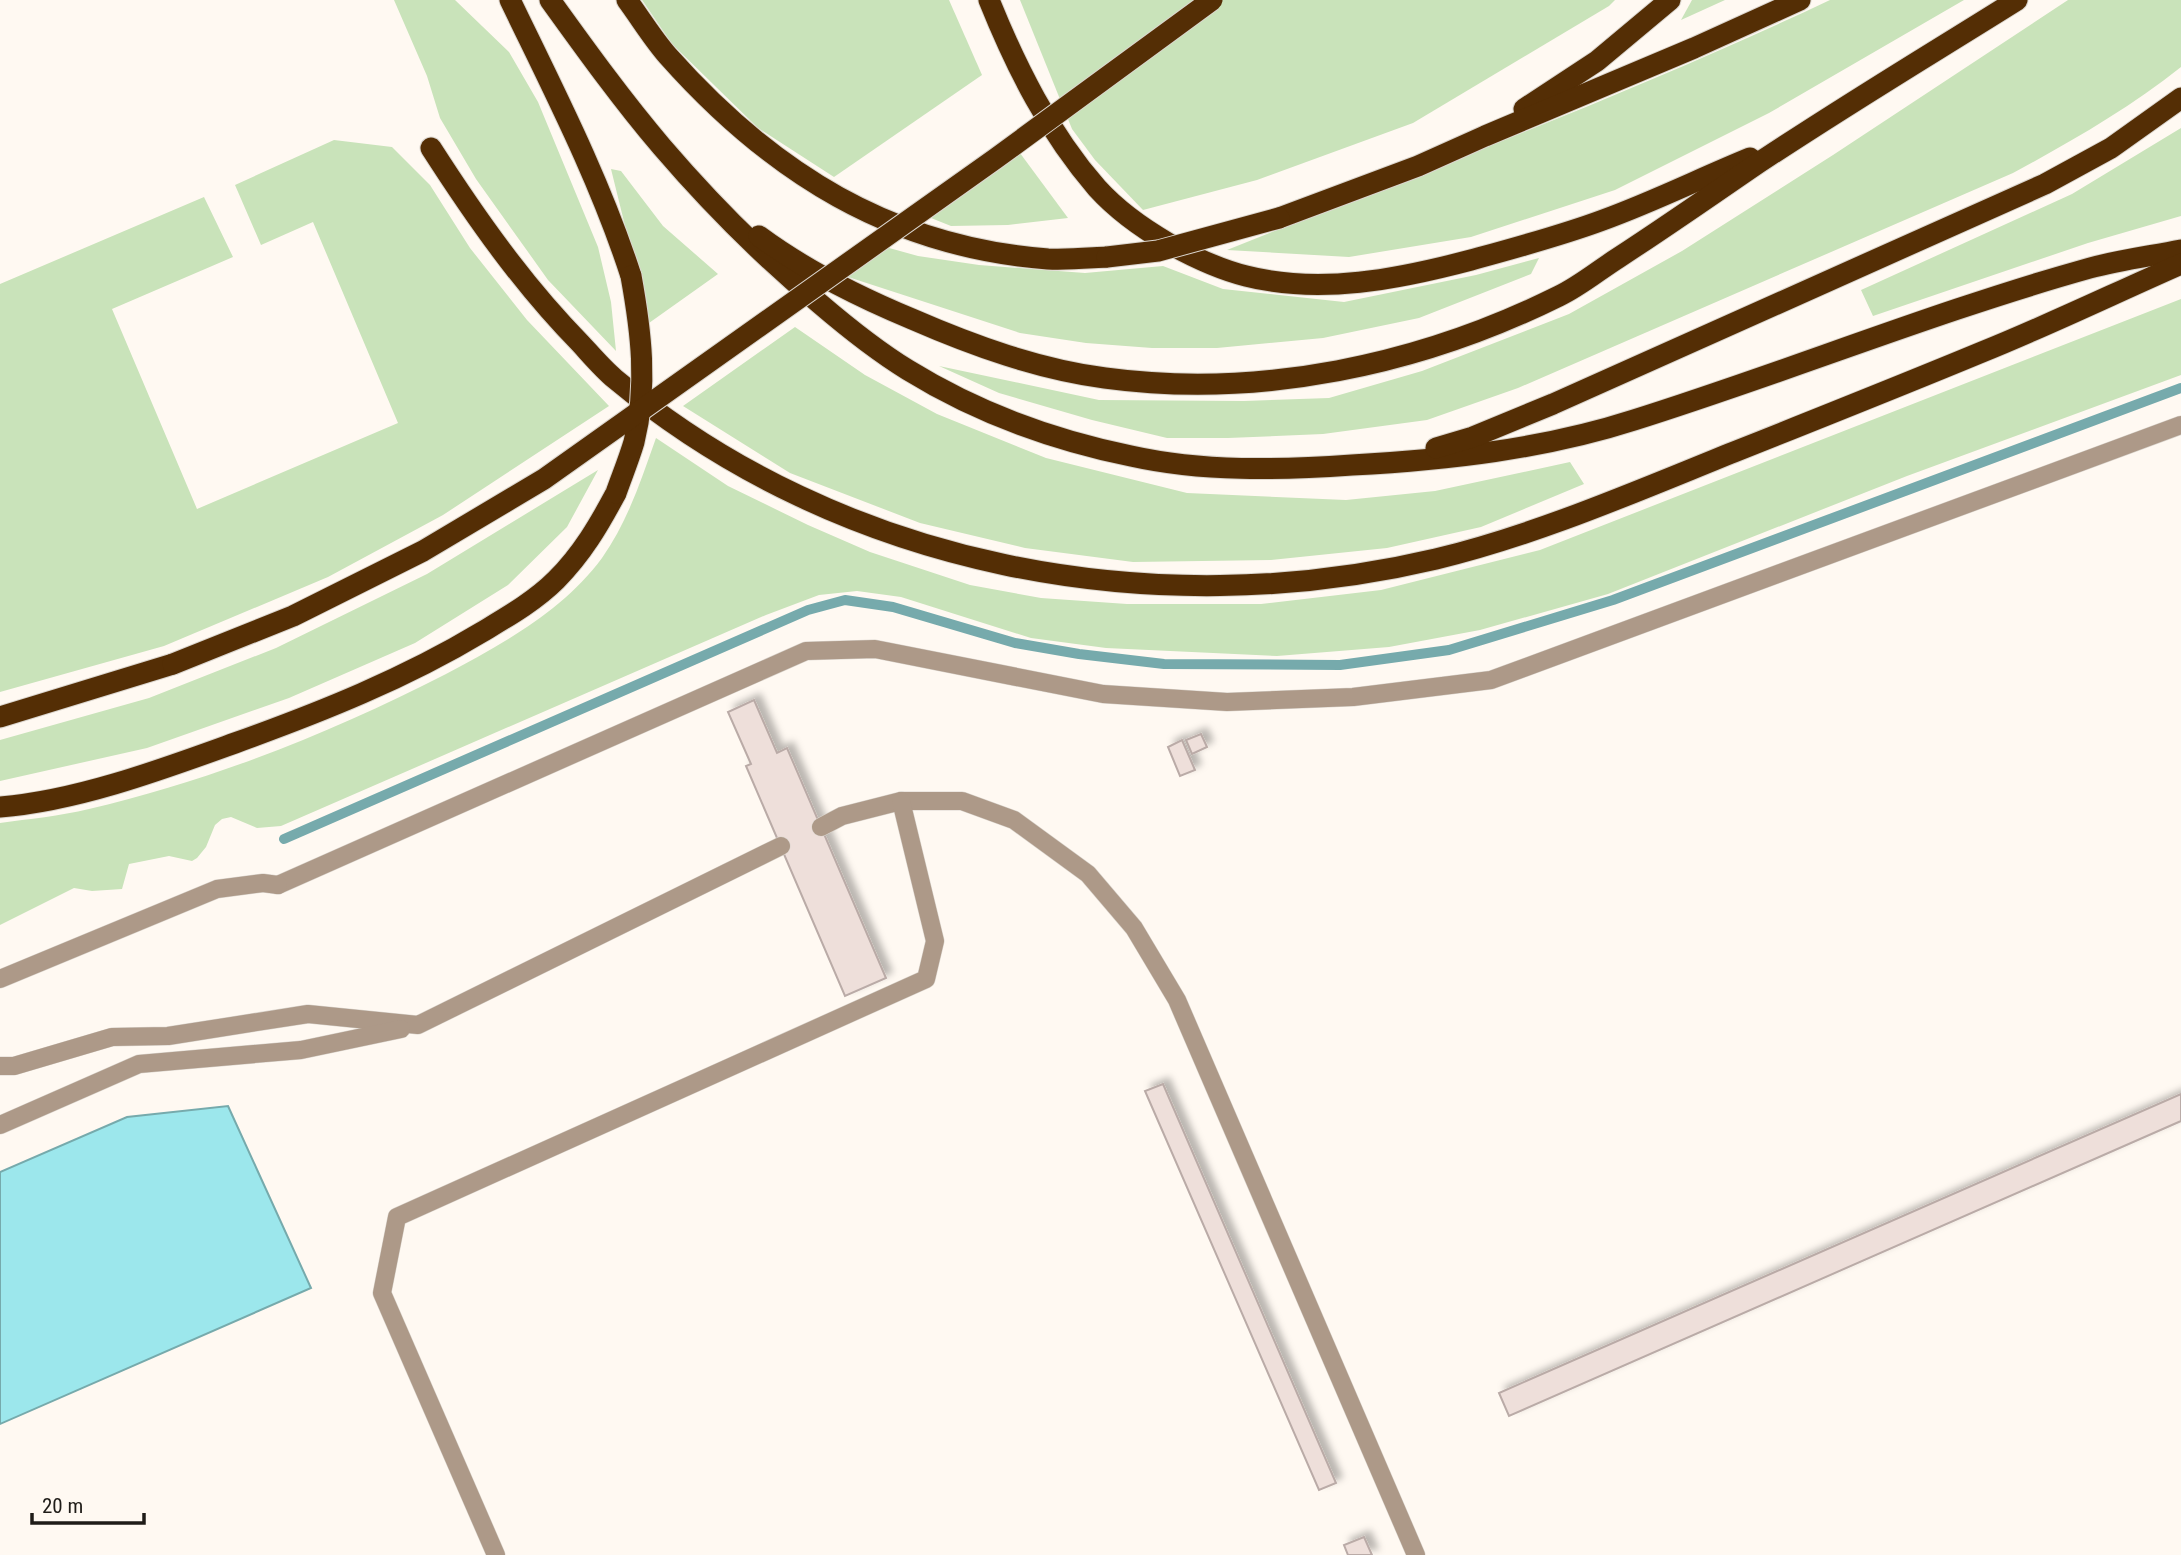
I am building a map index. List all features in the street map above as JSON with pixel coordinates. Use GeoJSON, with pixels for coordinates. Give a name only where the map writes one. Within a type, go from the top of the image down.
{"type":"FeatureCollection","features":[{"type":"Feature","properties":{"kind":"highway"},"geometry":{"type":"LineString","coordinates":[[0,807],[82,791],[161,770],[304,718],[404,676],[512,614],[555,581],[592,538],[616,493],[634,441],[642,382],[641,333],[631,276],[616,230],[591,169],[510,0]]}},
{"type":"Feature","properties":{"kind":"highway"},"geometry":{"type":"LineString","coordinates":[[550,0],[663,148],[788,277],[843,323],[906,369],[978,408],[1052,436],[1133,457],[1213,467],[1303,468],[1384,464],[1548,442],[1630,422],[1967,306],[2095,267],[2181,250]]}},
{"type":"Feature","properties":{"kind":"highway"},"geometry":{"type":"LineString","coordinates":[[627,0],[666,54],[716,106],[769,152],[820,187],[873,216],[930,238],[989,252],[1051,259],[1107,257],[1158,251],[1279,218],[1366,187],[1694,48],[1800,0]]}},
{"type":"Feature","properties":{"kind":"highway"},"geometry":{"type":"LineString","coordinates":[[989,0],[1027,86],[1066,149],[1098,189],[1140,227],[1199,260],[1246,276],[1302,284],[1369,282],[1442,268],[1604,220],[1797,137]]}},
{"type":"Feature","properties":{"kind":"highway"},"geometry":{"type":"LineString","coordinates":[[0,717],[173,664],[317,604],[423,551],[544,479],[927,207],[1212,0]]}},
{"type":"Feature","properties":{"kind":"highway"},"geometry":{"type":"LineString","coordinates":[[1485,136],[1597,61],[1670,0]]}},
{"type":"Feature","properties":{"kind":"highway"},"geometry":{"type":"LineString","coordinates":[[707,195],[763,239],[809,268],[881,306],[969,343],[1028,362],[1105,378],[1186,384],[1266,381],[1346,370],[1417,353],[1493,326],[1562,294],[1797,137],[2017,0]]}},
{"type":"Feature","properties":{"kind":"highway"},"geometry":{"type":"LineString","coordinates":[[1384,464],[1473,437],[1553,404],[2045,184],[2111,148],[2177,102]]}},
{"type":"Feature","properties":{"kind":"highway"},"geometry":{"type":"LineString","coordinates":[[431,148],[481,226],[546,309],[613,377],[688,433],[767,482],[848,518],[946,551],[1020,568],[1106,582],[1194,586],[1282,584],[1362,574],[1439,558],[1597,507],[1986,351],[2181,264]]}},
{"type":"Feature","properties":{"kind":"street"},"geometry":{"type":"LineString","coordinates":[[0,979],[217,889],[263,883],[278,885],[806,650],[876,649],[1103,694],[1227,702],[1353,697],[1491,680],[2181,425]]}},
{"type":"Feature","properties":{"kind":"street"},"geometry":{"type":"LineString","coordinates":[[821,827],[842,816],[901,801],[962,801],[1014,820],[1088,874],[1134,928],[1177,1000],[1416,1555]]}},
{"type":"Feature","properties":{"kind":"street"},"geometry":{"type":"LineString","coordinates":[[496,1555],[383,1293],[397,1217],[926,979],[935,941],[901,801]]}},
{"type":"Feature","properties":{"kind":"street"},"geometry":{"type":"LineString","coordinates":[[0,1125],[139,1063],[301,1050],[418,1025],[781,846]]}},
{"type":"Feature","properties":{"kind":"street"},"geometry":{"type":"LineString","coordinates":[[0,1066],[14,1066],[112,1037],[168,1036],[308,1014],[418,1025]]}},
{"type":"Feature","properties":{"kind":"green space"},"geometry":{"type":"Polygon","coordinates":[[[394,0],[455,0],[509,52],[538,102],[598,247],[611,302],[616,351],[548,280],[476,179],[440,118],[427,76],[394,0]]]}},
{"type":"Feature","properties":{"kind":"green space"},"geometry":{"type":"Polygon","coordinates":[[[642,0],[949,0],[982,75],[834,177],[758,128],[672,44],[642,0]]]}},
{"type":"Feature","properties":{"kind":"green space"},"geometry":{"type":"Polygon","coordinates":[[[1020,0],[1615,0],[1413,123],[1257,180],[1143,210],[1095,160],[1072,129],[1020,0]]]}},
{"type":"Feature","properties":{"kind":"green space"},"geometry":{"type":"Polygon","coordinates":[[[1692,0],[1725,0],[1681,20],[1692,0]]]}},
{"type":"Feature","properties":{"kind":"green space"},"geometry":{"type":"Polygon","coordinates":[[[1830,0],[1964,0],[1769,113],[1615,190],[1471,237],[1349,257],[1227,250],[1606,99],[1830,0]]]}},
{"type":"Feature","properties":{"kind":"green space"},"geometry":{"type":"Polygon","coordinates":[[[2068,0],[2181,0],[2181,67],[2099,124],[2013,173],[1518,388],[1427,420],[1323,434],[1167,438],[999,393],[939,366],[1099,400],[1244,401],[1329,398],[1422,371],[1569,314],[1682,251],[2068,0]]]}},
{"type":"Feature","properties":{"kind":"green space"},"geometry":{"type":"Polygon","coordinates":[[[2181,128],[2181,216],[2088,243],[1873,316],[1861,290],[2072,194],[2181,128]]]}},
{"type":"Feature","properties":{"kind":"green space"},"geometry":{"type":"Polygon","coordinates":[[[334,140],[392,147],[430,185],[470,248],[527,320],[609,406],[443,515],[328,577],[164,646],[0,692],[0,284],[204,197],[233,257],[112,309],[197,509],[398,423],[313,222],[261,245],[235,185],[334,140]]]}},
{"type":"Feature","properties":{"kind":"green space"},"geometry":{"type":"Polygon","coordinates":[[[1017,149],[1068,218],[1008,225],[951,226],[926,216],[1017,149]]]}},
{"type":"Feature","properties":{"kind":"green space"},"geometry":{"type":"Polygon","coordinates":[[[611,169],[621,171],[663,226],[718,274],[649,323],[611,169]]]}},
{"type":"Feature","properties":{"kind":"green space"},"geometry":{"type":"Polygon","coordinates":[[[882,246],[918,256],[979,265],[1085,273],[1163,266],[1223,289],[1344,302],[1476,275],[1539,258],[1531,274],[1419,318],[1323,338],[1217,348],[1152,348],[1086,343],[1020,333],[845,276],[882,246]]]}},
{"type":"Feature","properties":{"kind":"green space"},"geometry":{"type":"Polygon","coordinates":[[[2181,299],[2181,375],[1907,476],[1608,594],[1480,630],[1389,647],[1277,656],[1106,648],[1031,638],[901,597],[857,591],[819,595],[766,615],[281,826],[257,828],[231,817],[222,819],[215,825],[206,847],[192,861],[169,856],[129,864],[122,889],[92,891],[74,888],[0,925],[0,823],[89,809],[227,769],[316,735],[489,651],[550,610],[586,577],[602,558],[627,515],[656,438],[728,486],[808,525],[870,552],[970,585],[1041,598],[1127,604],[1261,604],[1381,590],[1540,550],[2181,299]]]}},
{"type":"Feature","properties":{"kind":"green space"},"geometry":{"type":"Polygon","coordinates":[[[795,327],[865,375],[937,414],[1046,458],[1187,493],[1346,500],[1435,491],[1570,462],[1584,484],[1481,527],[1387,548],[1271,560],[1133,562],[1025,548],[920,523],[790,473],[683,406],[795,327]]]}},
{"type":"Feature","properties":{"kind":"green space"},"geometry":{"type":"Polygon","coordinates":[[[598,470],[567,527],[508,585],[415,643],[289,698],[147,748],[0,781],[0,740],[149,698],[276,648],[427,574],[598,470]]]}},
{"type":"Feature","properties":{"kind":"water"},"geometry":{"type":"Polygon","coordinates":[[[228,1106],[311,1288],[0,1424],[0,1172],[127,1117],[228,1106]]]}},
{"type":"Feature","properties":{"kind":"building"},"geometry":{"type":"Polygon","coordinates":[[[754,700],[777,753],[787,748],[886,978],[845,996],[746,766],[751,764],[728,712],[754,700]]]}},
{"type":"Feature","properties":{"kind":"building"},"geometry":{"type":"Polygon","coordinates":[[[1201,734],[1207,747],[1192,754],[1186,740],[1201,734]]]}},
{"type":"Feature","properties":{"kind":"building"},"geometry":{"type":"Polygon","coordinates":[[[1182,740],[1195,770],[1180,776],[1168,747],[1182,740]]]}},
{"type":"Feature","properties":{"kind":"building"},"geometry":{"type":"Polygon","coordinates":[[[1163,1084],[1336,1483],[1319,1490],[1145,1091],[1163,1084]]]}},
{"type":"Feature","properties":{"kind":"building"},"geometry":{"type":"Polygon","coordinates":[[[2181,1094],[2181,1121],[1509,1416],[1499,1393],[2181,1094]]]}},
{"type":"Feature","properties":{"kind":"building"},"geometry":{"type":"Polygon","coordinates":[[[1364,1537],[1372,1555],[1348,1555],[1344,1545],[1364,1537]]]}},
{"type":"Feature","properties":{"kind":"waterway"},"geometry":{"type":"LineString","coordinates":[[284,839],[808,610],[845,600],[893,607],[1015,643],[1164,664],[1340,665],[1449,650],[1613,600],[2181,388]]}}]}
